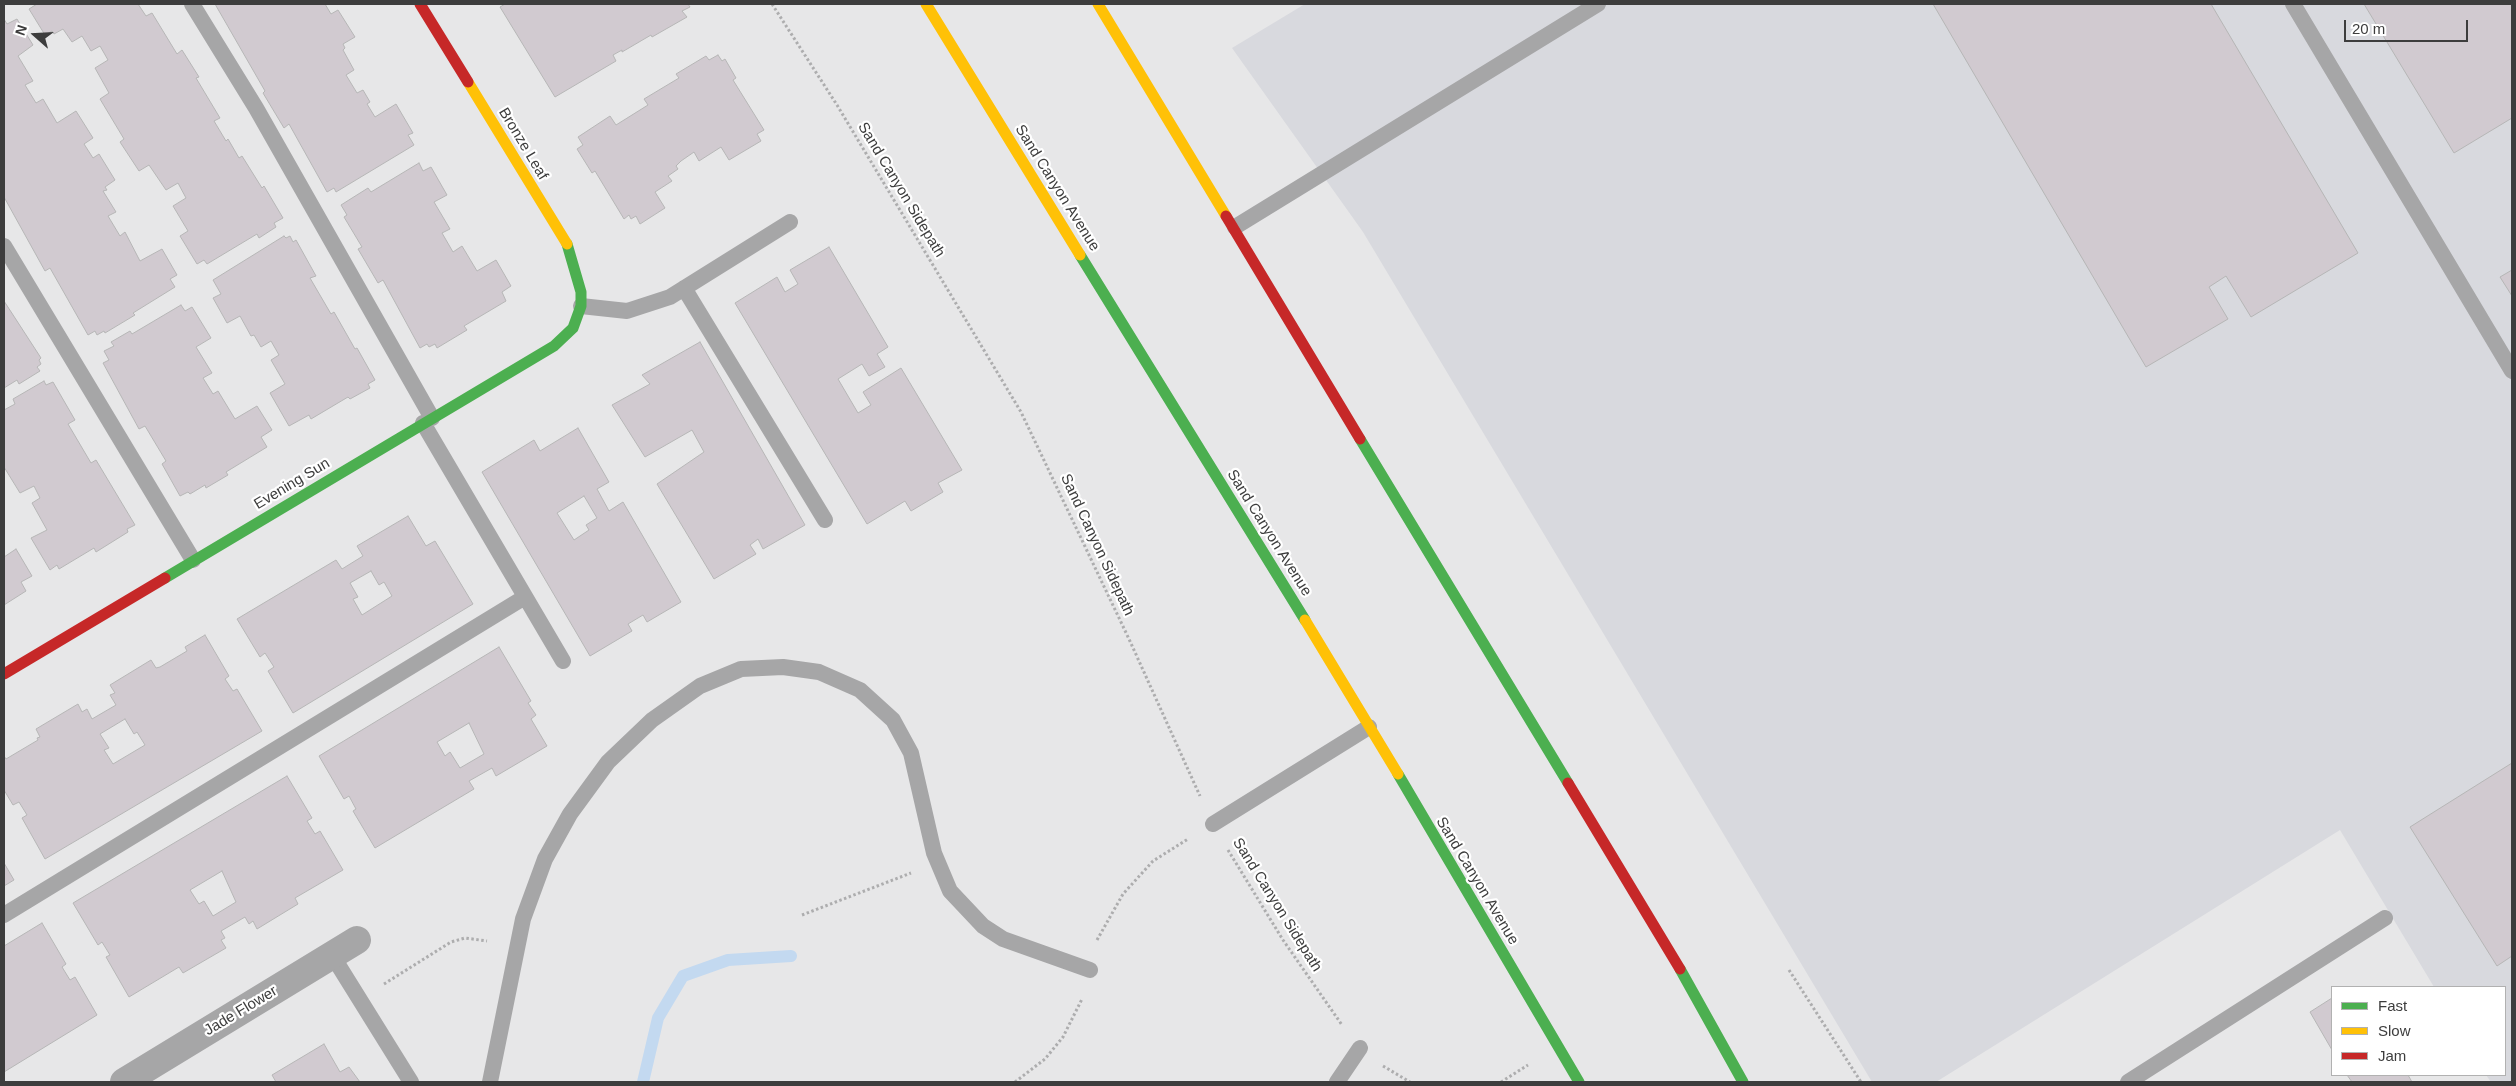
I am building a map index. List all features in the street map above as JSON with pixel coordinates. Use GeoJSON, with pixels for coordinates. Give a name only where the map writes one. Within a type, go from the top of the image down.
{"type":"FeatureCollection","features":[{"type":"Feature","properties":{"kind":"main road","name":"Bronze Leaf"},"geometry":{"type":"LineString","coordinates":[[420,4],[570,249],[579,280],[581,306]]}},
{"type":"Feature","properties":{"kind":"main road","name":"Sand Canyon Avenue"},"geometry":{"type":"LineString","coordinates":[[926,4],[1344,682],[1579,1082]]}},
{"type":"Feature","properties":{"kind":"main road"},"geometry":{"type":"LineString","coordinates":[[1098,4],[1235,227],[1692,989],[1744,1082]]}},
{"type":"Feature","properties":{"kind":"main road","name":"Evening Sun"},"geometry":{"type":"LineString","coordinates":[[4,674],[554,346],[572,328],[581,306]]}},
{"type":"Feature","properties":{"kind":"street","name":"Jade Flower"},"geometry":{"type":"LineString","coordinates":[[124,1082],[357,940]]}},
{"type":"Feature","properties":{"kind":"lane"},"geometry":{"type":"LineString","coordinates":[[192,4],[256,108],[427,421],[563,661]]}},
{"type":"Feature","properties":{"kind":"lane"},"geometry":{"type":"LineString","coordinates":[[1235,227],[1598,4]]}},
{"type":"Feature","properties":{"kind":"lane"},"geometry":{"type":"LineString","coordinates":[[2292,4],[2512,371]]}},
{"type":"Feature","properties":{"kind":"lane"},"geometry":{"type":"LineString","coordinates":[[581,306],[628,311],[670,297],[790,222]]}},
{"type":"Feature","properties":{"kind":"lane"},"geometry":{"type":"LineString","coordinates":[[4,246],[193,560]]}},
{"type":"Feature","properties":{"kind":"lane"},"geometry":{"type":"LineString","coordinates":[[684,288],[825,520]]}},
{"type":"Feature","properties":{"kind":"lane"},"geometry":{"type":"LineString","coordinates":[[4,916],[526,597]]}},
{"type":"Feature","properties":{"kind":"lane"},"geometry":{"type":"LineString","coordinates":[[490,1082],[523,919],[545,859],[570,814],[608,762],[652,720],[700,686],[741,669],[783,667],[819,672],[860,690],[893,720],[911,754],[922,807],[938,863],[950,891],[983,926],[1003,939],[1090,970]]}},
{"type":"Feature","properties":{"kind":"lane"},"geometry":{"type":"LineString","coordinates":[[1212,824],[1369,727]]}},
{"type":"Feature","properties":{"kind":"lane"},"geometry":{"type":"LineString","coordinates":[[2128,1082],[2385,918]]}},
{"type":"Feature","properties":{"kind":"lane"},"geometry":{"type":"LineString","coordinates":[[332,955],[411,1082]]}},
{"type":"Feature","properties":{"kind":"lane"},"geometry":{"type":"LineString","coordinates":[[1337,1082],[1360,1048]]}},
{"type":"Feature","properties":{"kind":"path","name":"Sand Canyon Sidepath"},"geometry":{"type":"LineString","coordinates":[[772,4],[837,105],[1022,412],[1129,639],[1212,824],[1283,940],[1360,1048],[1410,1082]]}},
{"type":"Feature","properties":{"kind":"path"},"geometry":{"type":"LineString","coordinates":[[802,916],[938,863]]}},
{"type":"Feature","properties":{"kind":"path"},"geometry":{"type":"LineString","coordinates":[[360,999],[451,942],[466,938],[517,948]]}},
{"type":"Feature","properties":{"kind":"path"},"geometry":{"type":"LineString","coordinates":[[1789,970],[1861,1082]]}},
{"type":"Feature","properties":{"kind":"shaded area"},"geometry":{"type":"Polygon","coordinates":[[[1305,4],[2512,4],[2512,1082],[2491,1082],[2487,1076],[2506,1076],[2506,986],[2433,986],[2340,830],[1936,1082],[1872,1082],[1363,232],[1232,48],[1305,4]]]}},
{"type":"Feature","properties":{"kind":"building"},"geometry":{"type":"Polygon","coordinates":[[[37,4],[138,4],[146,16],[152,13],[177,54],[182,50],[199,77],[196,78],[220,118],[214,121],[226,141],[228,139],[239,158],[242,156],[262,188],[264,186],[283,218],[274,223],[276,227],[259,238],[257,234],[207,264],[204,260],[197,264],[180,236],[188,231],[173,206],[186,198],[178,183],[166,190],[149,165],[139,171],[120,142],[124,139],[100,99],[109,93],[95,68],[108,60],[100,46],[91,51],[82,36],[72,42],[63,29],[54,34],[52,31],[45,35],[29,9],[37,4]]]}},
{"type":"Feature","properties":{"kind":"building"},"geometry":{"type":"Polygon","coordinates":[[[215,4],[325,4],[331,14],[338,10],[355,37],[343,44],[345,48],[343,50],[354,70],[346,75],[357,93],[363,90],[370,102],[367,104],[375,117],[396,104],[413,133],[408,135],[414,145],[336,192],[334,188],[327,192],[289,124],[284,128],[263,93],[265,91],[215,4]]]}},
{"type":"Feature","properties":{"kind":"building"},"geometry":{"type":"Polygon","coordinates":[[[505,4],[688,4],[690,7],[682,11],[687,17],[652,37],[651,35],[622,52],[622,50],[613,55],[616,61],[555,97],[500,7],[505,4]]]}},
{"type":"Feature","properties":{"kind":"building"},"geometry":{"type":"Polygon","coordinates":[[[1933,4],[2211,4],[2358,253],[2251,317],[2226,276],[2209,287],[2228,319],[2146,367],[1933,4]]]}},
{"type":"Feature","properties":{"kind":"building"},"geometry":{"type":"Polygon","coordinates":[[[2364,4],[2512,4],[2512,118],[2454,153],[2364,4]]]}},
{"type":"Feature","properties":{"kind":"building"},"geometry":{"type":"Polygon","coordinates":[[[4,19],[7,24],[17,19],[33,45],[18,56],[33,81],[25,85],[36,103],[43,99],[57,123],[76,111],[93,138],[84,144],[93,158],[99,154],[115,180],[105,187],[107,190],[103,191],[116,212],[108,216],[120,236],[125,232],[140,261],[162,249],[177,275],[170,279],[175,287],[105,333],[104,331],[97,335],[95,331],[88,335],[50,268],[45,271],[4,197],[4,19]]]}},
{"type":"Feature","properties":{"kind":"building"},"geometry":{"type":"Polygon","coordinates":[[[718,55],[722,61],[725,59],[736,78],[733,80],[764,130],[757,134],[761,141],[729,160],[721,147],[699,161],[694,152],[681,161],[676,166],[678,169],[668,176],[672,181],[655,192],[665,208],[640,224],[636,216],[631,219],[629,215],[624,219],[595,171],[592,173],[577,149],[583,145],[578,137],[610,116],[616,125],[648,105],[644,99],[679,78],[676,74],[706,56],[709,60],[718,55]]]}},
{"type":"Feature","properties":{"kind":"building"},"geometry":{"type":"Polygon","coordinates":[[[419,163],[423,171],[431,167],[447,195],[434,202],[450,229],[442,233],[453,252],[462,246],[477,271],[496,260],[511,286],[502,292],[506,301],[464,326],[467,330],[437,348],[435,344],[429,347],[427,344],[420,348],[383,280],[378,283],[358,249],[362,247],[344,217],[347,215],[341,205],[368,188],[371,192],[419,163]]]}},
{"type":"Feature","properties":{"kind":"building"},"geometry":{"type":"Polygon","coordinates":[[[284,236],[286,238],[290,236],[293,242],[296,240],[316,276],[310,278],[331,314],[334,312],[355,349],[357,348],[375,380],[368,384],[370,388],[350,399],[348,397],[311,419],[309,415],[289,426],[270,393],[285,384],[271,360],[279,355],[271,341],[261,347],[254,335],[251,336],[240,316],[227,323],[213,298],[221,294],[213,280],[284,236]]]}},
{"type":"Feature","properties":{"kind":"building"},"geometry":{"type":"Polygon","coordinates":[[[829,247],[888,347],[877,354],[885,367],[869,376],[862,364],[838,379],[858,413],[871,405],[863,392],[901,368],[962,470],[938,483],[943,492],[911,511],[905,501],[867,524],[735,303],[777,277],[785,292],[798,284],[790,270],[829,247]]]}},
{"type":"Feature","properties":{"kind":"building"},"geometry":{"type":"Polygon","coordinates":[[[2512,270],[2512,296],[2500,277],[2512,270]]]}},
{"type":"Feature","properties":{"kind":"building"},"geometry":{"type":"Polygon","coordinates":[[[4,301],[41,358],[39,360],[41,364],[37,367],[40,371],[19,384],[17,380],[4,388],[4,301]]]}},
{"type":"Feature","properties":{"kind":"building"},"geometry":{"type":"Polygon","coordinates":[[[181,305],[185,311],[192,307],[211,338],[196,347],[212,373],[203,378],[213,394],[218,391],[235,419],[257,406],[272,430],[261,437],[267,447],[226,472],[228,475],[206,488],[205,485],[190,494],[188,492],[180,496],[162,464],[166,461],[145,426],[139,429],[103,363],[109,360],[104,351],[114,346],[111,342],[130,331],[132,334],[181,305]]]}},
{"type":"Feature","properties":{"kind":"building"},"geometry":{"type":"Polygon","coordinates":[[[700,342],[805,525],[763,549],[758,539],[750,545],[756,554],[714,579],[657,484],[704,452],[692,430],[645,457],[612,405],[650,384],[642,375],[700,342]]]}},
{"type":"Feature","properties":{"kind":"building"},"geometry":{"type":"Polygon","coordinates":[[[44,381],[46,385],[53,382],[75,420],[68,424],[91,463],[96,460],[135,525],[127,529],[128,532],[96,552],[94,548],[59,569],[57,565],[50,570],[31,538],[47,530],[32,503],[40,498],[34,486],[20,493],[4,467],[4,410],[15,404],[13,399],[44,381]]]}},
{"type":"Feature","properties":{"kind":"building"},"geometry":{"type":"Polygon","coordinates":[[[578,428],[609,482],[597,489],[609,511],[623,502],[681,602],[647,622],[643,615],[628,624],[632,631],[590,656],[482,472],[534,440],[540,451],[578,428]],[[584,496],[557,513],[574,540],[589,530],[586,525],[597,518],[584,496]]]}},
{"type":"Feature","properties":{"kind":"building"},"geometry":{"type":"Polygon","coordinates":[[[408,516],[426,546],[435,541],[473,604],[293,713],[268,671],[274,667],[265,653],[260,657],[237,619],[336,560],[342,569],[363,556],[357,546],[408,516]],[[371,571],[350,583],[358,597],[353,599],[362,615],[392,596],[384,582],[379,585],[371,571]]]}},
{"type":"Feature","properties":{"kind":"building"},"geometry":{"type":"Polygon","coordinates":[[[16,549],[32,576],[21,582],[26,591],[4,605],[4,557],[16,549]]]}},
{"type":"Feature","properties":{"kind":"building"},"geometry":{"type":"Polygon","coordinates":[[[205,635],[229,676],[225,679],[233,691],[237,689],[262,731],[45,859],[22,818],[27,815],[19,802],[13,805],[4,790],[4,756],[6,759],[38,740],[37,738],[40,737],[36,729],[78,704],[82,712],[87,709],[92,719],[116,705],[110,695],[115,693],[110,685],[151,660],[156,668],[160,667],[187,651],[185,647],[205,635]],[[125,719],[100,734],[109,748],[104,750],[113,764],[145,745],[137,732],[134,734],[125,719]]]}},
{"type":"Feature","properties":{"kind":"building"},"geometry":{"type":"Polygon","coordinates":[[[499,647],[531,701],[528,703],[536,715],[531,719],[547,746],[496,776],[492,768],[469,781],[474,789],[375,848],[353,811],[356,809],[349,796],[344,799],[319,756],[499,647]],[[469,723],[437,742],[445,756],[450,752],[460,768],[484,754],[469,723]]]}},
{"type":"Feature","properties":{"kind":"building"},"geometry":{"type":"Polygon","coordinates":[[[2512,763],[2512,956],[2497,966],[2410,827],[2512,763]]]}},
{"type":"Feature","properties":{"kind":"building"},"geometry":{"type":"Polygon","coordinates":[[[287,776],[312,818],[307,821],[315,834],[320,831],[343,870],[295,898],[298,904],[257,929],[253,921],[249,924],[245,917],[221,931],[225,938],[221,940],[226,948],[183,973],[179,967],[129,997],[106,957],[110,955],[102,942],[98,945],[73,903],[287,776]],[[222,871],[190,890],[199,904],[204,901],[213,916],[236,902],[222,871]]]}},
{"type":"Feature","properties":{"kind":"building"},"geometry":{"type":"Polygon","coordinates":[[[4,863],[14,880],[4,886],[4,863]]]}},
{"type":"Feature","properties":{"kind":"building"},"geometry":{"type":"Polygon","coordinates":[[[42,923],[66,964],[62,967],[70,980],[75,977],[97,1015],[4,1072],[4,946],[42,923]]]}},
{"type":"Feature","properties":{"kind":"building"},"geometry":{"type":"Polygon","coordinates":[[[2331,999],[2331,1048],[2310,1012],[2331,999]]]}},
{"type":"Feature","properties":{"kind":"building"},"geometry":{"type":"Polygon","coordinates":[[[324,1044],[340,1072],[349,1067],[360,1082],[276,1082],[272,1075],[324,1044]]]}},
{"type":"Feature","properties":{"kind":"building"},"geometry":{"type":"Polygon","coordinates":[[[2348,1076],[2409,1076],[2412,1082],[2352,1082],[2348,1076]]]}},
{"type":"Feature","properties":{"kind":"waterway"},"geometry":{"type":"LineString","coordinates":[[643,1082],[658,1018],[683,976],[728,960],[791,956]]}},
{"type":"Feature","properties":{"kind":"traffic: fast"},"geometry":{"type":"LineString","coordinates":[[165,578],[554,346],[573,328],[581,306],[581,292],[567,244]]}},
{"type":"Feature","properties":{"kind":"traffic: fast"},"geometry":{"type":"LineString","coordinates":[[1080,255],[1305,620]]}},
{"type":"Feature","properties":{"kind":"traffic: fast"},"geometry":{"type":"LineString","coordinates":[[1360,439],[1568,783]]}},
{"type":"Feature","properties":{"kind":"traffic: fast"},"geometry":{"type":"LineString","coordinates":[[1398,774],[1579,1082]]}},
{"type":"Feature","properties":{"kind":"traffic: fast"},"geometry":{"type":"LineString","coordinates":[[1680,969],[1743,1082]]}},
{"type":"Feature","properties":{"kind":"traffic: slow"},"geometry":{"type":"LineString","coordinates":[[926,4],[1080,255]]}},
{"type":"Feature","properties":{"kind":"traffic: slow"},"geometry":{"type":"LineString","coordinates":[[1098,4],[1226,216]]}},
{"type":"Feature","properties":{"kind":"traffic: slow"},"geometry":{"type":"LineString","coordinates":[[468,82],[567,244]]}},
{"type":"Feature","properties":{"kind":"traffic: slow"},"geometry":{"type":"LineString","coordinates":[[1305,620],[1398,774]]}},
{"type":"Feature","properties":{"kind":"traffic: jam"},"geometry":{"type":"LineString","coordinates":[[420,4],[468,82]]}},
{"type":"Feature","properties":{"kind":"traffic: jam"},"geometry":{"type":"LineString","coordinates":[[1226,216],[1360,439]]}},
{"type":"Feature","properties":{"kind":"traffic: jam"},"geometry":{"type":"LineString","coordinates":[[4,674],[165,578]]}},
{"type":"Feature","properties":{"kind":"traffic: jam"},"geometry":{"type":"LineString","coordinates":[[1568,783],[1680,969]]}}]}
